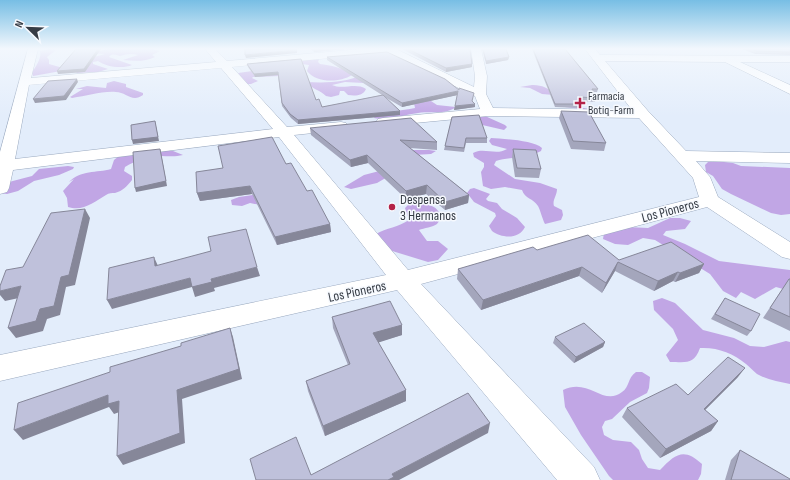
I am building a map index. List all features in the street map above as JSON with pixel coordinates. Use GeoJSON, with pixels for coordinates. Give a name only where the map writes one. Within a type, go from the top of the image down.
{"type":"FeatureCollection","features":[{"type":"Feature","properties":{"kind":"street"},"geometry":{"type":"LineString","coordinates":[[0,188],[2,166],[27,71]]}},
{"type":"Feature","properties":{"kind":"street"},"geometry":{"type":"LineString","coordinates":[[24,82],[102,71]]}},
{"type":"Feature","properties":{"kind":"street"},"geometry":{"type":"LineString","coordinates":[[229,71],[282,132],[403,280],[533,424],[580,480]]}},
{"type":"Feature","properties":{"kind":"street"},"geometry":{"type":"LineString","coordinates":[[435,71],[480,94]]}},
{"type":"Feature","properties":{"kind":"street"},"geometry":{"type":"LineString","coordinates":[[480,71],[480,94],[488,112]]}},
{"type":"Feature","properties":{"kind":"street"},"geometry":{"type":"LineString","coordinates":[[609,71],[643,114],[701,177],[710,200],[790,252]]}},
{"type":"Feature","properties":{"kind":"street"},"geometry":{"type":"LineString","coordinates":[[752,71],[790,90]]}},
{"type":"Feature","properties":{"kind":"street"},"geometry":{"type":"LineString","coordinates":[[369,124],[488,112],[643,114]]}},
{"type":"Feature","properties":{"kind":"street"},"geometry":{"type":"LineString","coordinates":[[2,166],[282,132],[354,125]]}},
{"type":"Feature","properties":{"kind":"street"},"geometry":{"type":"LineString","coordinates":[[683,156],[790,158]]}},
{"type":"Feature","properties":{"kind":"street","name":"Los Pioneros"},"geometry":{"type":"LineString","coordinates":[[0,368],[403,280],[710,200]]}},
{"type":"Feature","properties":{"kind":"shaded area"},"geometry":{"type":"Polygon","coordinates":[[[32,71],[59,71],[33,76],[32,71]]]}},
{"type":"Feature","properties":{"kind":"shaded area"},"geometry":{"type":"Polygon","coordinates":[[[78,71],[100,71],[98,72],[76,73],[78,71]]]}},
{"type":"Feature","properties":{"kind":"shaded area"},"geometry":{"type":"Polygon","coordinates":[[[271,71],[280,76],[253,77],[252,78],[258,81],[251,84],[246,84],[238,73],[271,71]]]}},
{"type":"Feature","properties":{"kind":"shaded area"},"geometry":{"type":"Polygon","coordinates":[[[307,71],[346,71],[352,75],[341,79],[322,80],[311,75],[307,71]]]}},
{"type":"Feature","properties":{"kind":"shaded area"},"geometry":{"type":"Polygon","coordinates":[[[363,74],[364,83],[345,82],[332,85],[341,87],[358,86],[366,89],[363,93],[356,95],[348,95],[344,91],[340,91],[339,95],[331,97],[326,96],[306,82],[343,81],[363,74]]]}},
{"type":"Feature","properties":{"kind":"shaded area"},"geometry":{"type":"Polygon","coordinates":[[[114,81],[126,84],[126,87],[143,93],[143,95],[132,98],[120,92],[110,92],[72,98],[70,97],[83,89],[76,89],[87,86],[106,88],[107,83],[114,81]]]}},
{"type":"Feature","properties":{"kind":"shaded area"},"geometry":{"type":"Polygon","coordinates":[[[538,85],[549,89],[572,106],[591,110],[565,107],[554,95],[542,94],[530,88],[520,87],[538,85]]]}},
{"type":"Feature","properties":{"kind":"shaded area"},"geometry":{"type":"Polygon","coordinates":[[[424,100],[431,101],[437,105],[456,107],[443,112],[418,113],[386,119],[374,118],[375,116],[385,113],[415,108],[414,103],[424,100]]]}},
{"type":"Feature","properties":{"kind":"shaded area"},"geometry":{"type":"Polygon","coordinates":[[[472,115],[485,116],[507,127],[504,130],[478,124],[472,115]]]}},
{"type":"Feature","properties":{"kind":"shaded area"},"geometry":{"type":"Polygon","coordinates":[[[319,136],[407,150],[436,151],[431,154],[414,155],[389,176],[377,183],[351,189],[344,187],[364,175],[387,169],[324,140],[315,139],[319,136]]]}},
{"type":"Feature","properties":{"kind":"shaded area"},"geometry":{"type":"Polygon","coordinates":[[[491,138],[510,139],[532,143],[542,148],[541,151],[530,155],[496,161],[494,165],[515,179],[540,183],[557,189],[554,206],[562,210],[563,215],[561,220],[545,224],[538,206],[523,193],[522,190],[505,187],[491,189],[483,186],[481,172],[484,167],[484,163],[474,157],[473,153],[477,151],[499,152],[507,149],[492,145],[489,141],[491,138]]]}},
{"type":"Feature","properties":{"kind":"shaded area"},"geometry":{"type":"Polygon","coordinates":[[[157,151],[173,151],[183,155],[151,157],[133,162],[125,167],[124,171],[132,176],[132,180],[123,190],[107,194],[93,203],[83,207],[68,207],[67,198],[63,191],[74,179],[69,182],[73,178],[89,172],[111,169],[114,160],[119,156],[157,151]]]}},
{"type":"Feature","properties":{"kind":"shaded area"},"geometry":{"type":"Polygon","coordinates":[[[715,161],[733,163],[741,166],[790,168],[790,214],[781,215],[771,213],[722,189],[713,176],[706,172],[705,165],[708,162],[715,161]]]}},
{"type":"Feature","properties":{"kind":"shaded area"},"geometry":{"type":"Polygon","coordinates":[[[68,166],[74,167],[73,169],[59,175],[34,181],[18,191],[7,194],[0,193],[9,182],[32,176],[39,169],[68,166]]]}},
{"type":"Feature","properties":{"kind":"shaded area"},"geometry":{"type":"Polygon","coordinates":[[[474,188],[490,194],[486,199],[488,201],[497,203],[502,209],[517,218],[525,227],[522,231],[514,236],[505,236],[492,231],[489,226],[496,216],[495,213],[474,202],[467,193],[470,189],[474,188]]]}},
{"type":"Feature","properties":{"kind":"shaded area"},"geometry":{"type":"Polygon","coordinates":[[[259,194],[266,206],[250,203],[242,206],[232,205],[231,200],[239,197],[259,194]]]}},
{"type":"Feature","properties":{"kind":"shaded area"},"geometry":{"type":"Polygon","coordinates":[[[410,203],[428,204],[435,208],[440,215],[437,224],[419,230],[427,241],[438,241],[448,249],[438,260],[428,262],[389,250],[376,234],[409,220],[405,208],[410,203]]]}},
{"type":"Feature","properties":{"kind":"shaded area"},"geometry":{"type":"Polygon","coordinates":[[[670,218],[680,218],[691,221],[685,229],[666,231],[663,235],[719,261],[790,270],[790,291],[776,287],[755,299],[741,292],[736,298],[723,291],[710,274],[655,240],[643,238],[628,245],[615,244],[603,239],[604,233],[627,227],[648,228],[670,218]]]}},
{"type":"Feature","properties":{"kind":"shaded area"},"geometry":{"type":"Polygon","coordinates":[[[662,298],[675,303],[703,330],[734,338],[750,346],[764,347],[786,341],[790,342],[790,384],[761,376],[741,360],[719,350],[700,348],[692,360],[670,362],[666,355],[678,340],[673,329],[654,310],[653,301],[662,298]]]}},
{"type":"Feature","properties":{"kind":"shaded area"},"geometry":{"type":"Polygon","coordinates":[[[636,372],[642,372],[650,377],[647,393],[630,402],[612,419],[605,421],[602,427],[604,435],[613,440],[631,442],[639,450],[642,459],[648,468],[660,470],[675,457],[685,454],[690,456],[702,464],[701,474],[698,480],[613,480],[581,435],[565,407],[563,390],[572,387],[581,387],[602,395],[615,396],[625,390],[631,377],[636,372]]]}},
{"type":"Feature","properties":{"kind":"building"},"geometry":{"type":"Polygon","coordinates":[[[252,71],[306,71],[316,100],[319,99],[322,107],[383,95],[400,111],[298,120],[290,114],[282,103],[278,72],[254,74],[252,71]]]}},
{"type":"Feature","properties":{"kind":"building"},"geometry":{"type":"Polygon","coordinates":[[[350,71],[429,71],[445,79],[459,90],[459,88],[474,93],[472,101],[475,104],[455,106],[458,91],[402,103],[350,71]]]}},
{"type":"Feature","properties":{"kind":"building"},"geometry":{"type":"Polygon","coordinates":[[[542,71],[583,71],[598,89],[592,89],[596,98],[579,97],[583,104],[555,104],[542,71]]]}},
{"type":"Feature","properties":{"kind":"building"},"geometry":{"type":"Polygon","coordinates":[[[77,79],[64,96],[33,99],[48,81],[77,79]]]}},
{"type":"Feature","properties":{"kind":"building"},"geometry":{"type":"Polygon","coordinates":[[[561,111],[589,112],[606,143],[573,141],[561,111]]]}},
{"type":"Feature","properties":{"kind":"building"},"geometry":{"type":"Polygon","coordinates":[[[479,115],[487,138],[466,138],[464,148],[445,146],[452,117],[479,115]]]}},
{"type":"Feature","properties":{"kind":"building"},"geometry":{"type":"Polygon","coordinates":[[[411,118],[437,142],[400,140],[469,195],[445,202],[427,185],[406,191],[367,155],[350,160],[310,128],[411,118]]]}},
{"type":"Feature","properties":{"kind":"building"},"geometry":{"type":"Polygon","coordinates":[[[155,121],[158,137],[132,140],[131,125],[155,121]]]}},
{"type":"Feature","properties":{"kind":"building"},"geometry":{"type":"Polygon","coordinates":[[[272,137],[286,164],[291,163],[307,191],[312,190],[330,224],[275,237],[250,186],[197,193],[196,172],[223,168],[218,146],[272,137]]]}},
{"type":"Feature","properties":{"kind":"building"},"geometry":{"type":"Polygon","coordinates":[[[160,149],[166,181],[135,188],[133,152],[160,149]]]}},
{"type":"Feature","properties":{"kind":"building"},"geometry":{"type":"Polygon","coordinates":[[[513,149],[536,150],[541,169],[517,168],[513,149]]]}},
{"type":"Feature","properties":{"kind":"building"},"geometry":{"type":"Polygon","coordinates":[[[85,209],[69,275],[61,277],[54,306],[40,309],[36,321],[8,328],[21,286],[0,291],[0,286],[6,270],[23,267],[51,213],[85,209]]]}},
{"type":"Feature","properties":{"kind":"building"},"geometry":{"type":"Polygon","coordinates":[[[246,229],[257,267],[211,279],[212,282],[192,287],[190,278],[107,300],[109,268],[154,257],[155,266],[211,251],[208,237],[246,229]]]}},
{"type":"Feature","properties":{"kind":"building"},"geometry":{"type":"Polygon","coordinates":[[[588,235],[619,260],[671,242],[704,264],[680,273],[678,272],[658,281],[618,262],[606,283],[582,267],[483,300],[458,269],[533,247],[537,250],[588,235]]]}},
{"type":"Feature","properties":{"kind":"building"},"geometry":{"type":"Polygon","coordinates":[[[790,279],[790,317],[770,308],[790,279]]]}},
{"type":"Feature","properties":{"kind":"building"},"geometry":{"type":"Polygon","coordinates":[[[725,298],[760,314],[751,331],[715,314],[725,298]]]}},
{"type":"Feature","properties":{"kind":"building"},"geometry":{"type":"Polygon","coordinates":[[[390,301],[402,325],[373,333],[406,390],[323,426],[306,381],[350,364],[332,317],[390,301]]]}},
{"type":"Feature","properties":{"kind":"building"},"geometry":{"type":"Polygon","coordinates":[[[584,323],[605,342],[576,357],[555,337],[584,323]]]}},
{"type":"Feature","properties":{"kind":"building"},"geometry":{"type":"Polygon","coordinates":[[[230,328],[239,369],[177,390],[180,433],[117,456],[119,401],[108,404],[108,395],[14,430],[18,403],[110,372],[110,367],[181,346],[181,343],[230,328]]]}},
{"type":"Feature","properties":{"kind":"building"},"geometry":{"type":"Polygon","coordinates":[[[728,357],[745,368],[704,409],[718,421],[666,449],[627,408],[676,384],[688,395],[728,357]]]}},
{"type":"Feature","properties":{"kind":"building"},"geometry":{"type":"Polygon","coordinates":[[[468,393],[490,423],[392,474],[394,477],[388,480],[256,480],[250,459],[296,437],[311,475],[468,393]]]}},
{"type":"Feature","properties":{"kind":"building"},"geometry":{"type":"Polygon","coordinates":[[[740,450],[790,479],[790,480],[731,480],[740,450]]]}},
{"type":"Feature","properties":{"kind":"place","name":"Farmacia Botiq-Farm"},"geometry":{"type":"Point","coordinates":[580,103]}},
{"type":"Feature","properties":{"kind":"place","name":"Despensa 3 Hermanos"},"geometry":{"type":"Point","coordinates":[392,207]}}]}
